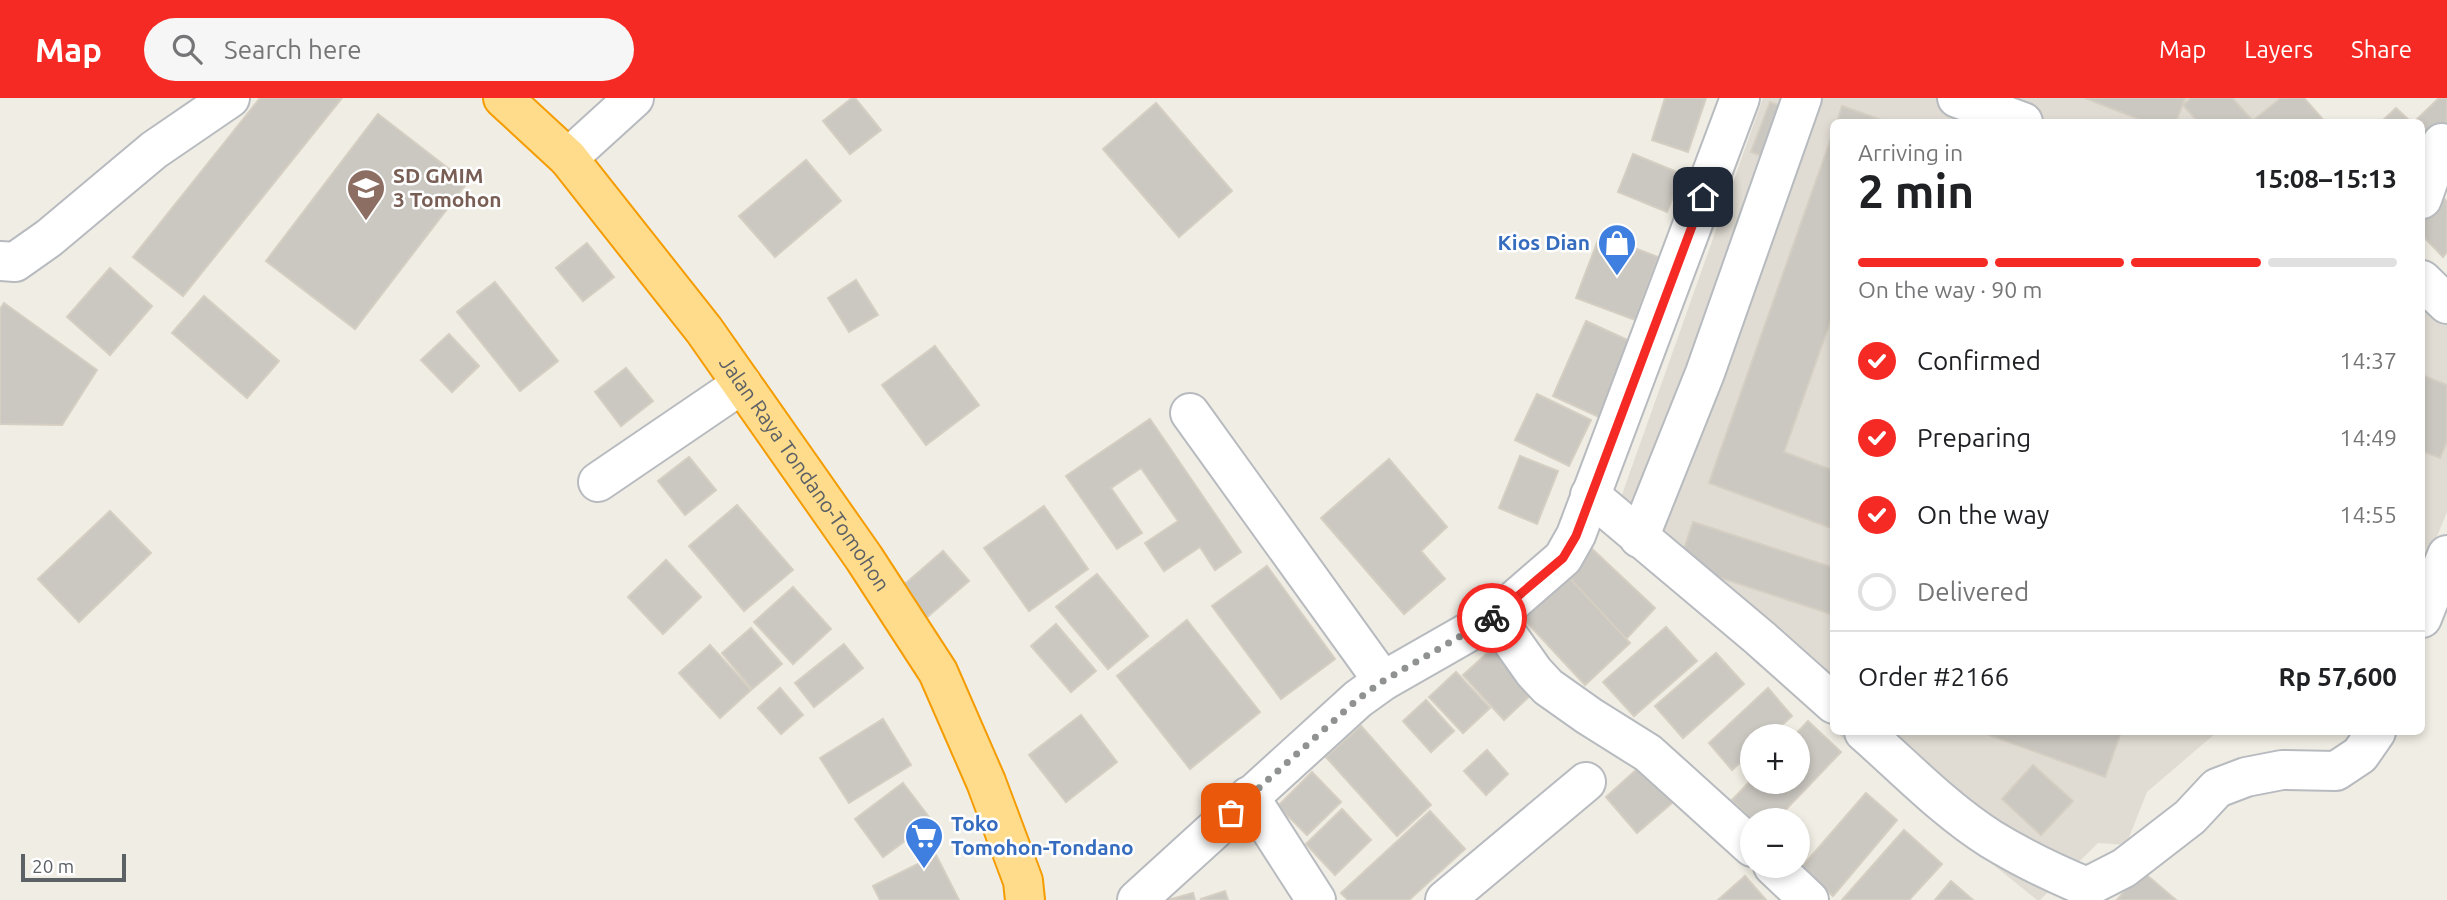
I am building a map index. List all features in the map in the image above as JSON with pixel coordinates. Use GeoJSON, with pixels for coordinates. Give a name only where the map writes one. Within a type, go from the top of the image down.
{"type":"FeatureCollection","features":[{"type":"Feature","properties":{"kind":"highway","name":"Jalan Raya Tondano-Tomohon"},"geometry":{"type":"LineString","coordinates":[[503,98],[568,158],[704,330],[864,558],[938,671],[986,782],[1023,881],[1025,900]]}},
{"type":"Feature","properties":{"kind":"street"},"geometry":{"type":"LineString","coordinates":[[0,261],[15,262],[154,150],[230,98]]}},
{"type":"Feature","properties":{"kind":"street"},"geometry":{"type":"LineString","coordinates":[[568,158],[634,98]]}},
{"type":"Feature","properties":{"kind":"street"},"geometry":{"type":"LineString","coordinates":[[1137,900],[1358,699],[1383,681],[1495,617],[1563,558],[1576,536],[1740,98]]}},
{"type":"Feature","properties":{"kind":"street"},"geometry":{"type":"LineString","coordinates":[[1639,538],[1705,373],[1802,98]]}},
{"type":"Feature","properties":{"kind":"street"},"geometry":{"type":"LineString","coordinates":[[1957,98],[2015,119]]}},
{"type":"Feature","properties":{"kind":"street"},"geometry":{"type":"LineString","coordinates":[[2425,191],[2442,143]]}},
{"type":"Feature","properties":{"kind":"street"},"geometry":{"type":"LineString","coordinates":[[2425,283],[2447,303]]}},
{"type":"Feature","properties":{"kind":"street"},"geometry":{"type":"LineString","coordinates":[[598,482],[741,384]]}},
{"type":"Feature","properties":{"kind":"street"},"geometry":{"type":"LineString","coordinates":[[1191,413],[1383,681]]}},
{"type":"Feature","properties":{"kind":"street"},"geometry":{"type":"LineString","coordinates":[[1590,495],[1830,700]]}},
{"type":"Feature","properties":{"kind":"street"},"geometry":{"type":"LineString","coordinates":[[2425,610],[2447,555]]}},
{"type":"Feature","properties":{"kind":"street"},"geometry":{"type":"LineString","coordinates":[[1495,617],[1534,672],[1548,687],[1648,753],[1740,836]]}},
{"type":"Feature","properties":{"kind":"street"},"geometry":{"type":"LineString","coordinates":[[1867,735],[1988,838],[2082,893],[2124,868],[2190,817],[2217,788],[2246,776],[2283,770],[2336,771],[2360,755],[2374,735]]}},
{"type":"Feature","properties":{"kind":"street"},"geometry":{"type":"LineString","coordinates":[[1445,900],[1586,782]]}},
{"type":"Feature","properties":{"kind":"street"},"geometry":{"type":"LineString","coordinates":[[1249,796],[1316,900]]}},
{"type":"Feature","properties":{"kind":"street"},"geometry":{"type":"LineString","coordinates":[[1786,878],[1809,900]]}},
{"type":"Feature","properties":{"kind":"shaded area"},"geometry":{"type":"Polygon","coordinates":[[[1763,98],[2305,98],[2323,119],[1830,119],[1830,726],[1608,534],[1763,98]]]}},
{"type":"Feature","properties":{"kind":"shaded area"},"geometry":{"type":"Polygon","coordinates":[[[2425,304],[2447,319],[2447,512],[2425,566],[2425,304]]]}},
{"type":"Feature","properties":{"kind":"shaded area"},"geometry":{"type":"Polygon","coordinates":[[[1839,735],[2214,735],[2147,792],[2126,845],[2098,843],[2040,900],[1945,826],[1839,735]]]}},
{"type":"Feature","properties":{"kind":"building"},"geometry":{"type":"Polygon","coordinates":[[[260,98],[342,98],[183,296],[133,257],[260,98]]]}},
{"type":"Feature","properties":{"kind":"building"},"geometry":{"type":"Polygon","coordinates":[[[855,98],[881,130],[850,154],[823,121],[855,98]]]}},
{"type":"Feature","properties":{"kind":"building"},"geometry":{"type":"Polygon","coordinates":[[[1665,98],[1706,98],[1688,152],[1652,140],[1665,98]]]}},
{"type":"Feature","properties":{"kind":"building"},"geometry":{"type":"Polygon","coordinates":[[[2085,98],[2185,98],[2177,119],[2138,119],[2085,98]]]}},
{"type":"Feature","properties":{"kind":"building"},"geometry":{"type":"Polygon","coordinates":[[[2191,98],[2232,98],[2251,119],[2195,119],[2183,105],[2191,98]]]}},
{"type":"Feature","properties":{"kind":"building"},"geometry":{"type":"Polygon","coordinates":[[[2281,98],[2304,98],[2322,119],[2255,119],[2281,98]]]}},
{"type":"Feature","properties":{"kind":"building"},"geometry":{"type":"Polygon","coordinates":[[[2439,98],[2447,98],[2447,121],[2430,138],[2425,134],[2425,119],[2417,119],[2439,98]]]}},
{"type":"Feature","properties":{"kind":"building"},"geometry":{"type":"Polygon","coordinates":[[[1770,102],[1794,111],[1775,161],[1751,152],[1770,102]]]}},
{"type":"Feature","properties":{"kind":"building"},"geometry":{"type":"Polygon","coordinates":[[[1156,103],[1232,191],[1179,237],[1103,149],[1156,103]]]}},
{"type":"Feature","properties":{"kind":"building"},"geometry":{"type":"Polygon","coordinates":[[[1842,106],[1879,119],[1838,119],[1842,106]]]}},
{"type":"Feature","properties":{"kind":"building"},"geometry":{"type":"Polygon","coordinates":[[[2396,108],[2408,119],[2384,119],[2396,108]]]}},
{"type":"Feature","properties":{"kind":"building","name":"SD GMIM 3 Tomohon"},"geometry":{"type":"Polygon","coordinates":[[[378,114],[467,183],[355,329],[266,261],[378,114]]]}},
{"type":"Feature","properties":{"kind":"building"},"geometry":{"type":"Polygon","coordinates":[[[1830,141],[1830,322],[1784,452],[1830,469],[1830,528],[1709,483],[1830,141]]]}},
{"type":"Feature","properties":{"kind":"building"},"geometry":{"type":"Polygon","coordinates":[[[1633,154],[1682,174],[1667,212],[1618,192],[1633,154]]]}},
{"type":"Feature","properties":{"kind":"building"},"geometry":{"type":"Polygon","coordinates":[[[806,160],[841,201],[775,257],[739,216],[806,160]]]}},
{"type":"Feature","properties":{"kind":"building"},"geometry":{"type":"Polygon","coordinates":[[[2444,198],[2447,202],[2447,252],[2443,257],[2425,238],[2425,217],[2444,198]]]}},
{"type":"Feature","properties":{"kind":"building","name":"Kios Dian"},"geometry":{"type":"Polygon","coordinates":[[[1600,235],[1658,257],[1635,320],[1576,298],[1600,235]]]}},
{"type":"Feature","properties":{"kind":"building"},"geometry":{"type":"Polygon","coordinates":[[[587,243],[614,277],[583,301],[556,268],[587,243]]]}},
{"type":"Feature","properties":{"kind":"building"},"geometry":{"type":"Polygon","coordinates":[[[110,268],[152,306],[110,355],[67,317],[110,268]]]}},
{"type":"Feature","properties":{"kind":"building"},"geometry":{"type":"Polygon","coordinates":[[[856,280],[878,315],[849,332],[828,298],[856,280]]]}},
{"type":"Feature","properties":{"kind":"building"},"geometry":{"type":"Polygon","coordinates":[[[495,282],[558,361],[520,391],[457,312],[495,282]]]}},
{"type":"Feature","properties":{"kind":"building"},"geometry":{"type":"Polygon","coordinates":[[[204,296],[279,361],[247,398],[172,333],[204,296]]]}},
{"type":"Feature","properties":{"kind":"building"},"geometry":{"type":"Polygon","coordinates":[[[4,303],[97,370],[62,425],[0,424],[0,309],[4,303]]]}},
{"type":"Feature","properties":{"kind":"building"},"geometry":{"type":"Polygon","coordinates":[[[1586,321],[1634,343],[1601,418],[1553,396],[1586,321]]]}},
{"type":"Feature","properties":{"kind":"building"},"geometry":{"type":"Polygon","coordinates":[[[449,334],[479,366],[452,392],[421,360],[449,334]]]}},
{"type":"Feature","properties":{"kind":"building"},"geometry":{"type":"Polygon","coordinates":[[[935,346],[979,405],[926,445],[882,385],[935,346]]]}},
{"type":"Feature","properties":{"kind":"building"},"geometry":{"type":"Polygon","coordinates":[[[626,368],[653,401],[621,426],[595,392],[626,368]]]}},
{"type":"Feature","properties":{"kind":"building"},"geometry":{"type":"Polygon","coordinates":[[[2425,376],[2447,385],[2447,441],[2440,458],[2425,452],[2425,376]]]}},
{"type":"Feature","properties":{"kind":"building"},"geometry":{"type":"Polygon","coordinates":[[[1537,394],[1591,420],[1569,466],[1515,440],[1537,394]]]}},
{"type":"Feature","properties":{"kind":"building"},"geometry":{"type":"Polygon","coordinates":[[[1150,419],[1241,552],[1215,570],[1200,547],[1164,571],[1145,543],[1178,521],[1141,468],[1111,488],[1142,533],[1117,549],[1066,476],[1150,419]]]}},
{"type":"Feature","properties":{"kind":"building"},"geometry":{"type":"Polygon","coordinates":[[[1520,456],[1558,471],[1537,524],[1499,508],[1520,456]]]}},
{"type":"Feature","properties":{"kind":"building"},"geometry":{"type":"Polygon","coordinates":[[[689,457],[716,490],[685,515],[658,481],[689,457]]]}},
{"type":"Feature","properties":{"kind":"building"},"geometry":{"type":"Polygon","coordinates":[[[1389,459],[1447,527],[1421,551],[1445,579],[1404,614],[1321,518],[1389,459]]]}},
{"type":"Feature","properties":{"kind":"building"},"geometry":{"type":"Polygon","coordinates":[[[737,505],[793,570],[744,611],[689,546],[737,505]]]}},
{"type":"Feature","properties":{"kind":"building"},"geometry":{"type":"Polygon","coordinates":[[[1044,506],[1088,569],[1029,611],[984,548],[1044,506]]]}},
{"type":"Feature","properties":{"kind":"building"},"geometry":{"type":"Polygon","coordinates":[[[110,511],[151,553],[79,622],[38,579],[110,511]]]}},
{"type":"Feature","properties":{"kind":"building"},"geometry":{"type":"Polygon","coordinates":[[[1693,522],[1830,567],[1830,614],[1679,564],[1693,522]]]}},
{"type":"Feature","properties":{"kind":"building"},"geometry":{"type":"Polygon","coordinates":[[[1589,546],[1655,608],[1626,639],[1560,577],[1589,546]]]}},
{"type":"Feature","properties":{"kind":"building"},"geometry":{"type":"Polygon","coordinates":[[[943,551],[969,581],[918,625],[892,595],[943,551]]]}},
{"type":"Feature","properties":{"kind":"building"},"geometry":{"type":"Polygon","coordinates":[[[666,560],[701,597],[663,634],[628,597],[666,560]]]}},
{"type":"Feature","properties":{"kind":"building"},"geometry":{"type":"Polygon","coordinates":[[[1267,566],[1335,659],[1281,699],[1212,606],[1267,566]]]}},
{"type":"Feature","properties":{"kind":"building"},"geometry":{"type":"Polygon","coordinates":[[[1097,574],[1148,636],[1108,669],[1056,607],[1097,574]]]}},
{"type":"Feature","properties":{"kind":"building"},"geometry":{"type":"Polygon","coordinates":[[[1566,574],[1630,643],[1585,685],[1521,616],[1566,574]]]}},
{"type":"Feature","properties":{"kind":"building"},"geometry":{"type":"Polygon","coordinates":[[[793,587],[831,629],[793,664],[754,622],[793,587]]]}},
{"type":"Feature","properties":{"kind":"building"},"geometry":{"type":"Polygon","coordinates":[[[1187,620],[1260,712],[1190,769],[1117,676],[1187,620]]]}},
{"type":"Feature","properties":{"kind":"building"},"geometry":{"type":"Polygon","coordinates":[[[1056,624],[1096,671],[1071,692],[1031,646],[1056,624]]]}},
{"type":"Feature","properties":{"kind":"building"},"geometry":{"type":"Polygon","coordinates":[[[1666,627],[1697,661],[1634,716],[1603,682],[1666,627]]]}},
{"type":"Feature","properties":{"kind":"building"},"geometry":{"type":"Polygon","coordinates":[[[751,628],[782,664],[752,689],[722,653],[751,628]]]}},
{"type":"Feature","properties":{"kind":"building"},"geometry":{"type":"Polygon","coordinates":[[[844,644],[863,668],[814,707],[795,683],[844,644]]]}},
{"type":"Feature","properties":{"kind":"building"},"geometry":{"type":"Polygon","coordinates":[[[710,645],[751,690],[720,718],[679,673],[710,645]]]}},
{"type":"Feature","properties":{"kind":"building"},"geometry":{"type":"Polygon","coordinates":[[[1493,648],[1534,692],[1504,720],[1463,675],[1493,648]]]}},
{"type":"Feature","properties":{"kind":"building"},"geometry":{"type":"Polygon","coordinates":[[[1716,653],[1744,684],[1683,738],[1655,706],[1716,653]]]}},
{"type":"Feature","properties":{"kind":"building"},"geometry":{"type":"Polygon","coordinates":[[[1456,672],[1490,708],[1463,733],[1429,697],[1456,672]]]}},
{"type":"Feature","properties":{"kind":"building"},"geometry":{"type":"Polygon","coordinates":[[[780,688],[803,715],[781,734],[758,708],[780,688]]]}},
{"type":"Feature","properties":{"kind":"building"},"geometry":{"type":"Polygon","coordinates":[[[1768,688],[1792,716],[1783,724],[1740,724],[1740,763],[1732,770],[1709,743],[1768,688]]]}},
{"type":"Feature","properties":{"kind":"building"},"geometry":{"type":"Polygon","coordinates":[[[1426,700],[1454,731],[1431,752],[1403,721],[1426,700]]]}},
{"type":"Feature","properties":{"kind":"building"},"geometry":{"type":"Polygon","coordinates":[[[1081,715],[1117,762],[1066,802],[1029,755],[1081,715]]]}},
{"type":"Feature","properties":{"kind":"building"},"geometry":{"type":"Polygon","coordinates":[[[883,719],[911,765],[849,803],[820,758],[883,719]]]}},
{"type":"Feature","properties":{"kind":"building"},"geometry":{"type":"Polygon","coordinates":[[[1808,721],[1841,752],[1810,784],[1810,724],[1805,724],[1808,721]]]}},
{"type":"Feature","properties":{"kind":"building"},"geometry":{"type":"Polygon","coordinates":[[[1361,726],[1431,805],[1397,836],[1326,757],[1361,726]]]}},
{"type":"Feature","properties":{"kind":"building"},"geometry":{"type":"Polygon","coordinates":[[[1989,735],[2120,735],[2105,777],[1989,735]]]}},
{"type":"Feature","properties":{"kind":"building"},"geometry":{"type":"Polygon","coordinates":[[[1487,750],[1508,774],[1486,795],[1464,771],[1487,750]]]}},
{"type":"Feature","properties":{"kind":"building"},"geometry":{"type":"Polygon","coordinates":[[[1647,760],[1679,797],[1637,833],[1606,797],[1647,760]]]}},
{"type":"Feature","properties":{"kind":"building"},"geometry":{"type":"Polygon","coordinates":[[[2033,765],[2073,801],[2041,835],[2002,799],[2033,765]]]}},
{"type":"Feature","properties":{"kind":"building"},"geometry":{"type":"Polygon","coordinates":[[[1312,772],[1341,802],[1307,835],[1278,806],[1312,772]]]}},
{"type":"Feature","properties":{"kind":"building"},"geometry":{"type":"Polygon","coordinates":[[[903,783],[932,821],[883,857],[855,819],[903,783]]]}},
{"type":"Feature","properties":{"kind":"building"},"geometry":{"type":"Polygon","coordinates":[[[1740,792],[1740,794],[1801,794],[1787,808],[1740,808],[1732,800],[1740,792]]]}},
{"type":"Feature","properties":{"kind":"building"},"geometry":{"type":"Polygon","coordinates":[[[1866,793],[1897,820],[1833,896],[1810,876],[1810,858],[1866,793]]]}},
{"type":"Feature","properties":{"kind":"building"},"geometry":{"type":"Polygon","coordinates":[[[1342,809],[1371,840],[1335,875],[1306,844],[1342,809]]]}},
{"type":"Feature","properties":{"kind":"building"},"geometry":{"type":"Polygon","coordinates":[[[1430,811],[1465,849],[1409,900],[1348,900],[1341,893],[1430,811]]]}},
{"type":"Feature","properties":{"kind":"building"},"geometry":{"type":"Polygon","coordinates":[[[1904,830],[1942,864],[1909,900],[1842,900],[1904,830]]]}},
{"type":"Feature","properties":{"kind":"building","name":"Toko Tomohon-Tondano"},"geometry":{"type":"Polygon","coordinates":[[[936,855],[959,900],[880,900],[873,886],[936,855]]]}},
{"type":"Feature","properties":{"kind":"building"},"geometry":{"type":"Polygon","coordinates":[[[2142,871],[2176,900],[2117,900],[2142,871]]]}},
{"type":"Feature","properties":{"kind":"building"},"geometry":{"type":"Polygon","coordinates":[[[1743,878],[1747,878],[1766,900],[1718,900],[1743,878]]]}},
{"type":"Feature","properties":{"kind":"building"},"geometry":{"type":"Polygon","coordinates":[[[1951,881],[1973,900],[1935,900],[1951,881]]]}},
{"type":"Feature","properties":{"kind":"building"},"geometry":{"type":"Polygon","coordinates":[[[1225,891],[1228,900],[1201,899],[1225,891]]]}},
{"type":"Feature","properties":{"kind":"building"},"geometry":{"type":"Polygon","coordinates":[[[1193,893],[1195,900],[1168,900],[1193,893]]]}},
{"type":"Feature","properties":{"kind":"way so far"},"geometry":{"type":"LineString","coordinates":[[1231,813],[1358,699],[1383,681],[1492,618]]}},
{"type":"Feature","properties":{"kind":"place","name":"SD GMIM 3 Tomohon"},"geometry":{"type":"Point","coordinates":[366,222]}},
{"type":"Feature","properties":{"kind":"place","name":"Kios Dian"},"geometry":{"type":"Point","coordinates":[1617,277]}},
{"type":"Feature","properties":{"kind":"place","name":"Toko Tomohon-Tondano"},"geometry":{"type":"Point","coordinates":[924,870]}},
{"type":"Feature","properties":{"kind":"route"},"geometry":{"type":"LineString","coordinates":[[1492,618],[1563,558],[1576,536],[1703,197]]}}]}
